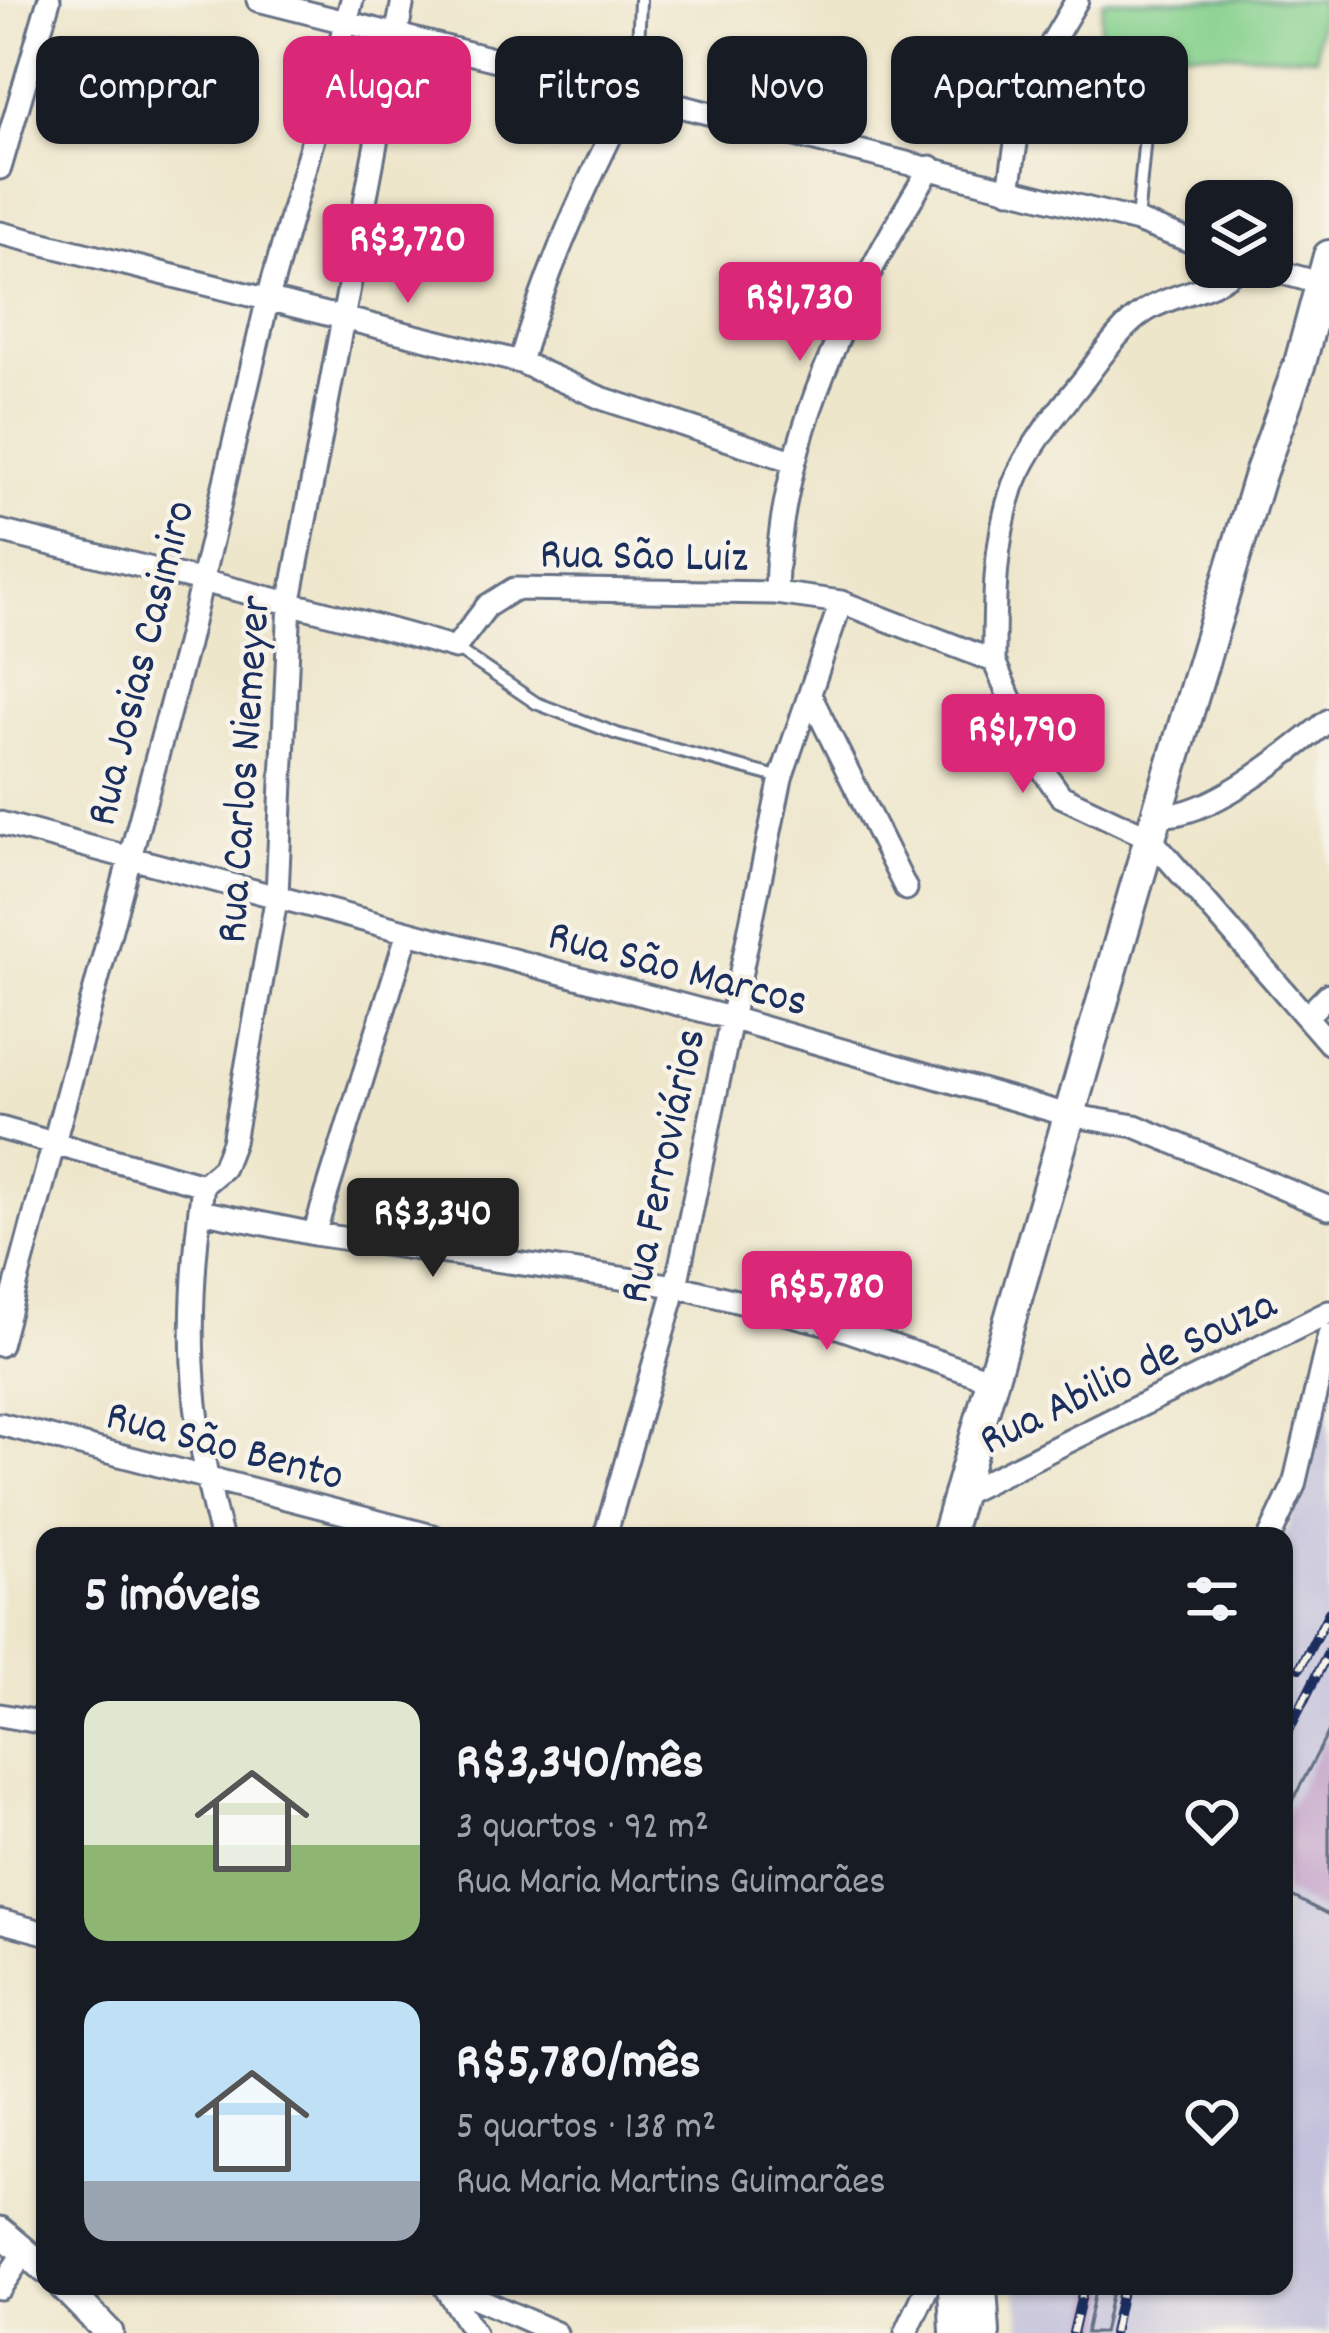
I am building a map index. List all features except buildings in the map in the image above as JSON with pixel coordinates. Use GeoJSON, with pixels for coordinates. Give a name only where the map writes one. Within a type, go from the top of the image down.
{"type":"FeatureCollection","features":[{"type":"Feature","properties":{"kind":"main road"},"geometry":{"type":"LineString","coordinates":[[949,1527],[1260,474],[1326,277]]}},
{"type":"Feature","properties":{"kind":"main road"},"geometry":{"type":"LineString","coordinates":[[954,2295],[956,2333]]}},
{"type":"Feature","properties":{"kind":"main road"},"geometry":{"type":"LineString","coordinates":[[981,2295],[983,2333]]}},
{"type":"Feature","properties":{"kind":"street"},"geometry":{"type":"LineString","coordinates":[[0,168],[49,0]]}},
{"type":"Feature","properties":{"kind":"street"},"geometry":{"type":"LineString","coordinates":[[258,0],[349,11],[395,36]]}},
{"type":"Feature","properties":{"kind":"street","name":"Rua Carlos Niemeyer"},"geometry":{"type":"LineString","coordinates":[[397,36],[403,0]]}},
{"type":"Feature","properties":{"kind":"street"},"geometry":{"type":"LineString","coordinates":[[1009,190],[1024,90],[1077,0]]}},
{"type":"Feature","properties":{"kind":"street","name":"Rua Josias Casimiro"},"geometry":{"type":"LineString","coordinates":[[0,1345],[200,582],[267,302],[349,11]]}},
{"type":"Feature","properties":{"kind":"street"},"geometry":{"type":"LineString","coordinates":[[683,107],[1137,221],[1185,239]]}},
{"type":"Feature","properties":{"kind":"street","name":"Rua Carlos Niemeyer"},"geometry":{"type":"LineString","coordinates":[[219,1527],[194,1407],[191,1274],[203,1185],[223,1168],[233,1142],[277,895],[290,600],[376,144]]}},
{"type":"Feature","properties":{"kind":"street"},"geometry":{"type":"LineString","coordinates":[[520,362],[540,293],[610,144]]}},
{"type":"Feature","properties":{"kind":"street"},"geometry":{"type":"LineString","coordinates":[[776,593],[776,552],[793,461],[880,249],[931,167]]}},
{"type":"Feature","properties":{"kind":"street"},"geometry":{"type":"LineString","coordinates":[[0,233],[520,362],[601,398],[793,461]]}},
{"type":"Feature","properties":{"kind":"street"},"geometry":{"type":"LineString","coordinates":[[1293,272],[1326,277]]}},
{"type":"Feature","properties":{"kind":"street"},"geometry":{"type":"LineString","coordinates":[[1207,288],[1145,310],[1120,334],[1035,446],[1014,483],[1002,531],[994,596],[994,661],[1037,762],[1061,796],[1155,826],[1329,1043]]}},
{"type":"Feature","properties":{"kind":"street"},"geometry":{"type":"LineString","coordinates":[[0,531],[290,600],[454,648]]}},
{"type":"Feature","properties":{"kind":"street","name":"Rua São Luiz"},"geometry":{"type":"LineString","coordinates":[[454,648],[487,606],[514,589],[776,593],[841,602],[994,661]]}},
{"type":"Feature","properties":{"kind":"street","name":"Rua Ferroviários"},"geometry":{"type":"LineString","coordinates":[[608,1527],[676,1286],[781,778],[841,602]]}},
{"type":"Feature","properties":{"kind":"street"},"geometry":{"type":"LineString","coordinates":[[810,695],[906,889]]}},
{"type":"Feature","properties":{"kind":"street"},"geometry":{"type":"LineString","coordinates":[[1155,826],[1259,776],[1329,720]]}},
{"type":"Feature","properties":{"kind":"street","name":"Rua São Marcos"},"geometry":{"type":"LineString","coordinates":[[0,823],[730,1018],[1068,1115],[1135,1126],[1329,1208]]}},
{"type":"Feature","properties":{"kind":"street"},"geometry":{"type":"LineString","coordinates":[[314,1234],[408,932]]}},
{"type":"Feature","properties":{"kind":"street"},"geometry":{"type":"LineString","coordinates":[[1308,1016],[1329,994]]}},
{"type":"Feature","properties":{"kind":"street"},"geometry":{"type":"LineString","coordinates":[[0,1128],[203,1185]]}},
{"type":"Feature","properties":{"kind":"street"},"geometry":{"type":"LineString","coordinates":[[200,1211],[314,1234],[676,1286],[832,1325],[989,1379]]}},
{"type":"Feature","properties":{"kind":"street","name":"Rua Abilio de Souza"},"geometry":{"type":"LineString","coordinates":[[958,1496],[1329,1312]]}},
{"type":"Feature","properties":{"kind":"street"},"geometry":{"type":"LineString","coordinates":[[1274,1527],[1294,1485],[1329,1335]]}},
{"type":"Feature","properties":{"kind":"street","name":"Rua São Bento"},"geometry":{"type":"LineString","coordinates":[[0,1424],[398,1527]]}},
{"type":"Feature","properties":{"kind":"street"},"geometry":{"type":"LineString","coordinates":[[0,1715],[36,1724]]}},
{"type":"Feature","properties":{"kind":"street"},"geometry":{"type":"LineString","coordinates":[[0,1921],[36,1931]]}},
{"type":"Feature","properties":{"kind":"street"},"geometry":{"type":"LineString","coordinates":[[0,2230],[36,2259],[0,2288]]}},
{"type":"Feature","properties":{"kind":"street"},"geometry":{"type":"LineString","coordinates":[[72,2295],[109,2333]]}},
{"type":"Feature","properties":{"kind":"street"},"geometry":{"type":"LineString","coordinates":[[451,2295],[474,2333]]}},
{"type":"Feature","properties":{"kind":"street"},"geometry":{"type":"LineString","coordinates":[[467,2295],[556,2333]]}},
{"type":"Feature","properties":{"kind":"street"},"geometry":{"type":"LineString","coordinates":[[906,2333],[924,2295]]}},
{"type":"Feature","properties":{"kind":"lane"},"geometry":{"type":"LineString","coordinates":[[638,36],[640,0]]}},
{"type":"Feature","properties":{"kind":"lane"},"geometry":{"type":"LineString","coordinates":[[1137,221],[1144,144]]}},
{"type":"Feature","properties":{"kind":"lane"},"geometry":{"type":"LineString","coordinates":[[454,648],[536,703],[616,734],[781,778]]}},
{"type":"Feature","properties":{"kind":"shaded area"},"geometry":{"type":"Polygon","coordinates":[[[1329,1375],[1329,2333],[1023,2333],[1017,2295],[1293,2295],[1293,1527],[1287,1527],[1310,1466],[1329,1375]]]}},
{"type":"Feature","properties":{"kind":"green space"},"geometry":{"type":"Polygon","coordinates":[[[1103,0],[1321,0],[1316,57],[1188,52],[1188,36],[1099,36],[1103,0]]]}},
{"type":"Feature","properties":{"kind":"railway"},"geometry":{"type":"LineString","coordinates":[[1300,1668],[1329,1612]]}},
{"type":"Feature","properties":{"kind":"railway"},"geometry":{"type":"LineString","coordinates":[[1293,1722],[1329,1651]]}},
{"type":"Feature","properties":{"kind":"railway"},"geometry":{"type":"LineString","coordinates":[[1073,2333],[1082,2295]]}},
{"type":"Feature","properties":{"kind":"railway"},"geometry":{"type":"LineString","coordinates":[[1113,2333],[1121,2295]]}}]}
